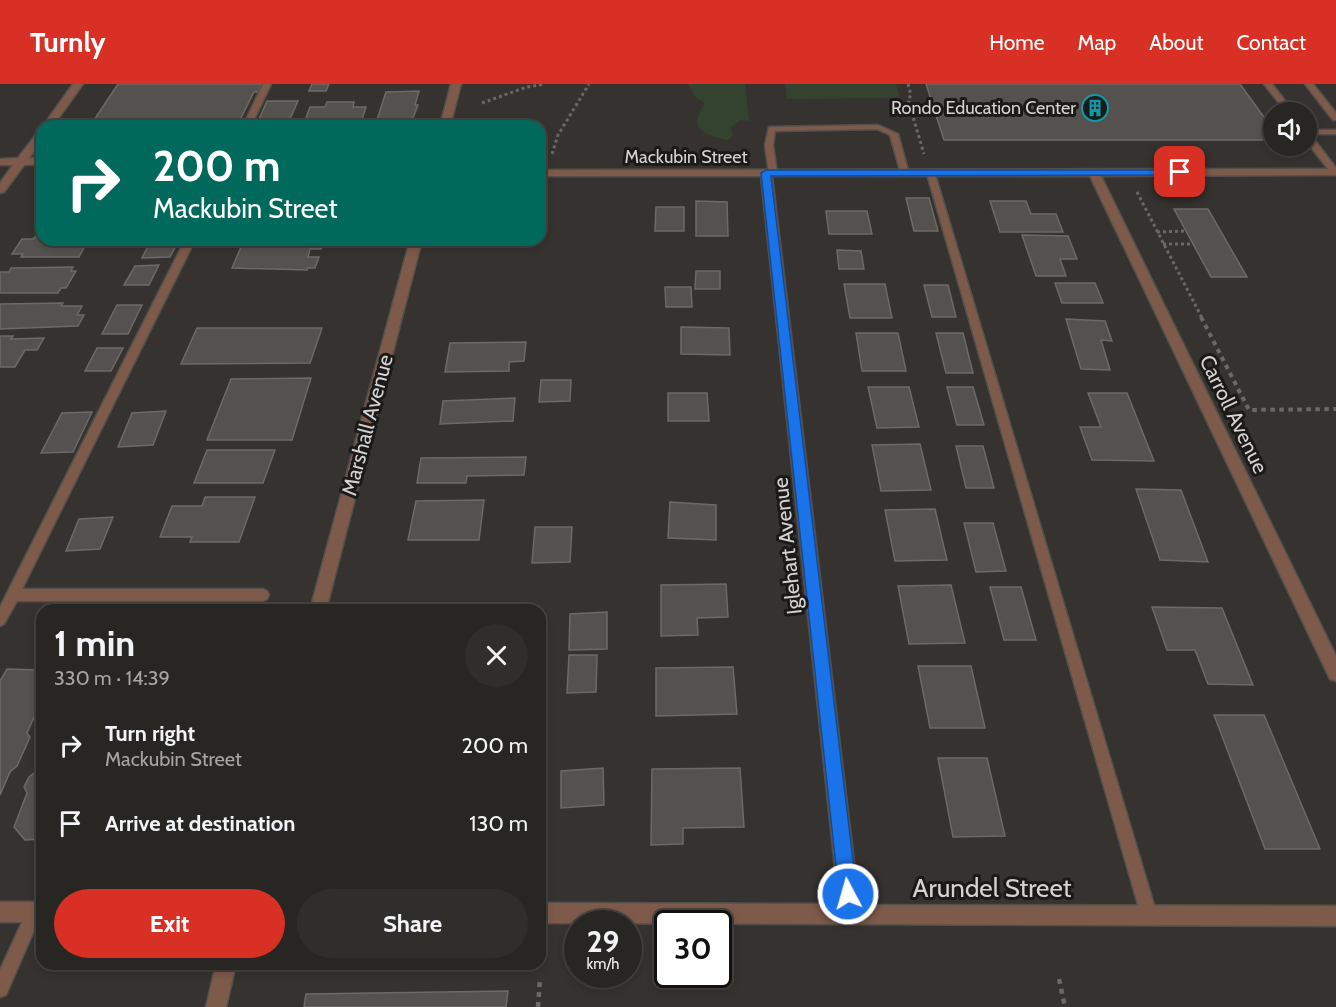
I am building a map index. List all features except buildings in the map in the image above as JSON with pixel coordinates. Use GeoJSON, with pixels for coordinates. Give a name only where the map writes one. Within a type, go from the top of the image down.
{"type":"FeatureCollection","features":[{"type":"Feature","properties":{"kind":"street"},"geometry":{"type":"LineString","coordinates":[[52,120],[78,84]]}},
{"type":"Feature","properties":{"kind":"street"},"geometry":{"type":"LineString","coordinates":[[447,120],[456,84]]}},
{"type":"Feature","properties":{"kind":"street"},"geometry":{"type":"LineString","coordinates":[[0,190],[36,142]]}},
{"type":"Feature","properties":{"kind":"street"},"geometry":{"type":"LineString","coordinates":[[0,162],[36,161]]}},
{"type":"Feature","properties":{"kind":"street","name":"Mackubin Street"},"geometry":{"type":"LineString","coordinates":[[546,173],[1335,172]]}},
{"type":"Feature","properties":{"kind":"street","name":"Iglehart Avenue"},"geometry":{"type":"LineString","coordinates":[[770,173],[850,914]]}},
{"type":"Feature","properties":{"kind":"street","name":"Carroll Avenue"},"geometry":{"type":"LineString","coordinates":[[1094,173],[1336,673]]}},
{"type":"Feature","properties":{"kind":"street","name":"Marshall Avenue"},"geometry":{"type":"LineString","coordinates":[[320,604],[414,246]]}},
{"type":"Feature","properties":{"kind":"street"},"geometry":{"type":"LineString","coordinates":[[0,912],[36,912]]}},
{"type":"Feature","properties":{"kind":"street","name":"Arundel Street"},"geometry":{"type":"LineString","coordinates":[[546,913],[1336,916]]}},
{"type":"Feature","properties":{"kind":"street"},"geometry":{"type":"LineString","coordinates":[[216,1007],[225,970]]}},
{"type":"Feature","properties":{"kind":"lane"},"geometry":{"type":"LineString","coordinates":[[250,120],[267,84]]}},
{"type":"Feature","properties":{"kind":"lane"},"geometry":{"type":"LineString","coordinates":[[1268,84],[1282,102]]}},
{"type":"Feature","properties":{"kind":"lane"},"geometry":{"type":"LineString","coordinates":[[1309,84],[1336,117]]}},
{"type":"Feature","properties":{"kind":"lane"},"geometry":{"type":"LineString","coordinates":[[770,173],[772,129],[878,127],[894,134],[905,174]]}},
{"type":"Feature","properties":{"kind":"lane"},"geometry":{"type":"LineString","coordinates":[[1317,133],[1336,132]]}},
{"type":"Feature","properties":{"kind":"lane"},"geometry":{"type":"LineString","coordinates":[[1317,148],[1335,172]]}},
{"type":"Feature","properties":{"kind":"lane"},"geometry":{"type":"LineString","coordinates":[[931,174],[1149,915]]}},
{"type":"Feature","properties":{"kind":"lane"},"geometry":{"type":"LineString","coordinates":[[0,620],[187,246]]}},
{"type":"Feature","properties":{"kind":"lane"},"geometry":{"type":"LineString","coordinates":[[13,595],[263,595]]}},
{"type":"Feature","properties":{"kind":"lane"},"geometry":{"type":"LineString","coordinates":[[0,989],[36,916]]}},
{"type":"Feature","properties":{"kind":"path"},"geometry":{"type":"LineString","coordinates":[[482,103],[527,87],[545,84]]}},
{"type":"Feature","properties":{"kind":"path"},"geometry":{"type":"LineString","coordinates":[[552,154],[554,142],[585,95],[589,84]]}},
{"type":"Feature","properties":{"kind":"path"},"geometry":{"type":"LineString","coordinates":[[908,84],[911,95],[908,100],[925,155]]}},
{"type":"Feature","properties":{"kind":"path"},"geometry":{"type":"LineString","coordinates":[[1148,192],[1136,192],[1249,410],[1336,409]]}},
{"type":"Feature","properties":{"kind":"path"},"geometry":{"type":"LineString","coordinates":[[1157,232],[1186,231]]}},
{"type":"Feature","properties":{"kind":"path"},"geometry":{"type":"LineString","coordinates":[[1163,244],[1193,244]]}},
{"type":"Feature","properties":{"kind":"path"},"geometry":{"type":"LineString","coordinates":[[538,1007],[540,979]]}},
{"type":"Feature","properties":{"kind":"path"},"geometry":{"type":"LineString","coordinates":[[1059,979],[1065,1007]]}},
{"type":"Feature","properties":{"kind":"green space"},"geometry":{"type":"Polygon","coordinates":[[[688,84],[745,84],[749,121],[741,120],[731,127],[733,135],[728,140],[705,133],[700,129],[697,119],[705,103],[695,97],[688,84]]]}},
{"type":"Feature","properties":{"kind":"green space"},"geometry":{"type":"Polygon","coordinates":[[[785,84],[896,84],[900,98],[787,99],[785,84]]]}},
{"type":"Feature","properties":{"kind":"place","name":"Rondo Education Center"},"geometry":{"type":"Point","coordinates":[1095,108]}},
{"type":"Feature","properties":{"kind":"route"},"geometry":{"type":"LineString","coordinates":[[848,894],[766,173],[1180,172]]}}]}
